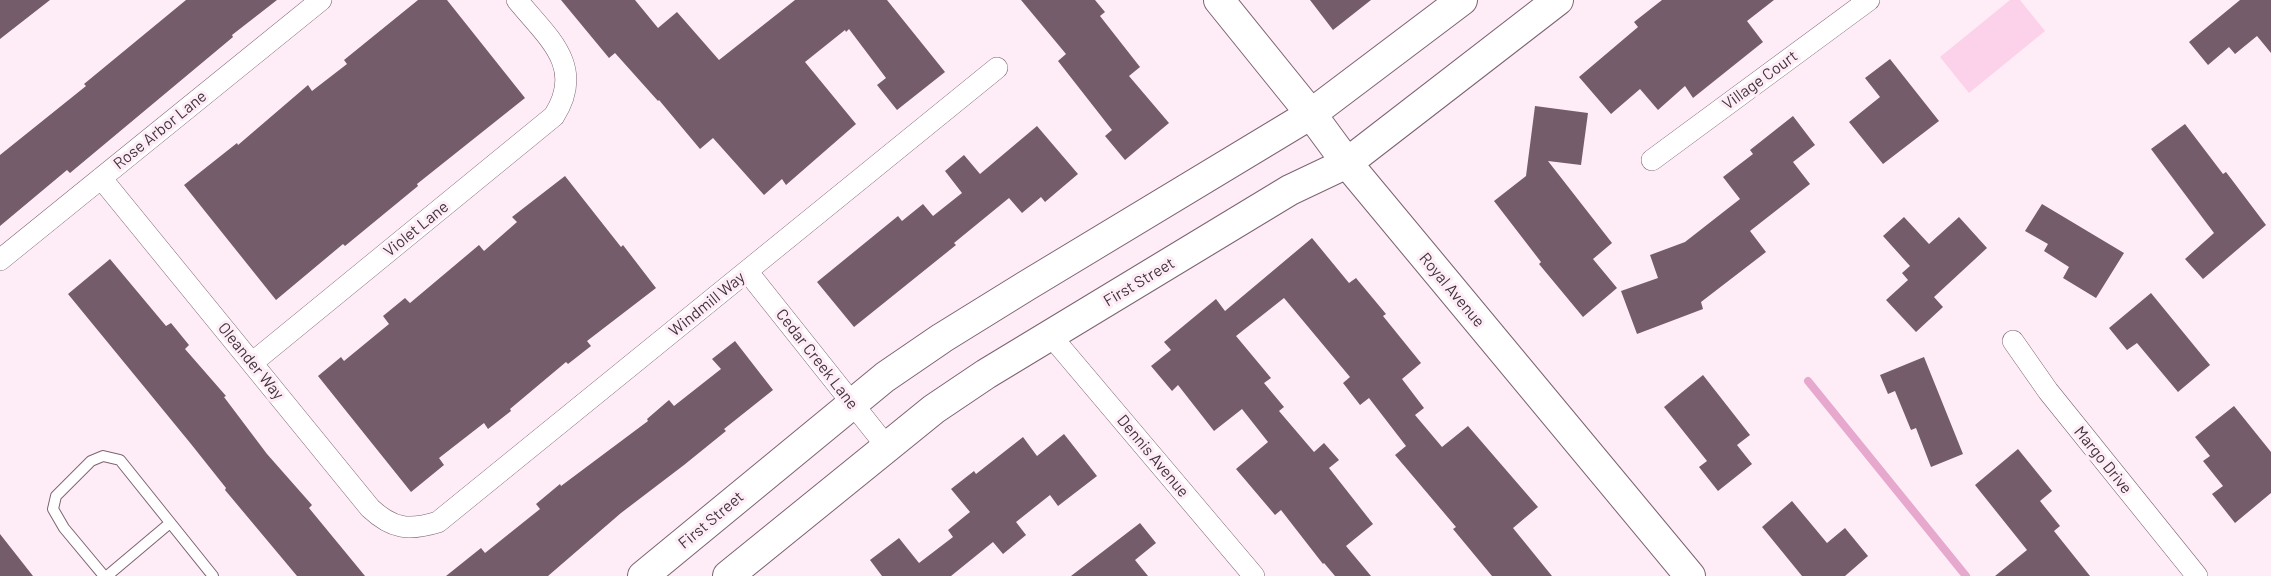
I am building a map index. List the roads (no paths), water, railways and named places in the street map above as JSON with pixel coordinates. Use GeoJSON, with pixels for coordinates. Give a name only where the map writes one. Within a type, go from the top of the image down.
{"type":"FeatureCollection","features":[{"type":"Feature","properties":{"kind":"main road","name":"Royal Avenue"},"geometry":{"type":"LineString","coordinates":[[1219,0],[1311,114],[1347,163],[1690,576]]}},
{"type":"Feature","properties":{"kind":"main road","name":"First Street"},"geometry":{"type":"LineString","coordinates":[[643,576],[885,377],[942,338],[1311,114],[1462,0]]}},
{"type":"Feature","properties":{"kind":"main road","name":"First Street"},"geometry":{"type":"LineString","coordinates":[[728,576],[934,409],[977,380],[1290,190],[1347,163],[1558,0]]}},
{"type":"Feature","properties":{"kind":"street","name":"Rose Arbor Lane"},"geometry":{"type":"LineString","coordinates":[[0,260],[321,0]]}},
{"type":"Feature","properties":{"kind":"street","name":"Violet Lane"},"geometry":{"type":"LineString","coordinates":[[252,363],[554,116],[562,103],[567,86],[565,65],[556,49],[517,0]]}},
{"type":"Feature","properties":{"kind":"street","name":"Village Court"},"geometry":{"type":"LineString","coordinates":[[1652,160],[1869,0]]}},
{"type":"Feature","properties":{"kind":"street","name":"Windmill Way"},"geometry":{"type":"LineString","coordinates":[[411,528],[438,522],[997,68]]}},
{"type":"Feature","properties":{"kind":"street","name":"Oleander Way"},"geometry":{"type":"LineString","coordinates":[[101,178],[370,508],[379,517],[396,526],[411,528]]}},
{"type":"Feature","properties":{"kind":"street","name":"Cedar Creek Lane"},"geometry":{"type":"LineString","coordinates":[[747,271],[887,447]]}},
{"type":"Feature","properties":{"kind":"street","name":"Dennis Avenue"},"geometry":{"type":"LineString","coordinates":[[1052,336],[1254,576]]}},
{"type":"Feature","properties":{"kind":"street","name":"Margo Drive"},"geometry":{"type":"LineString","coordinates":[[2013,341],[2048,391],[2196,576]]}},
{"type":"Feature","properties":{"kind":"lane"},"geometry":{"type":"LineString","coordinates":[[171,523],[105,576],[64,528],[53,509],[56,496],[91,461],[103,456],[120,460],[171,523],[213,576]]}},
{"type":"Feature","properties":{"kind":"waterway"},"geometry":{"type":"LineString","coordinates":[[1808,381],[1966,576]]}}]}
